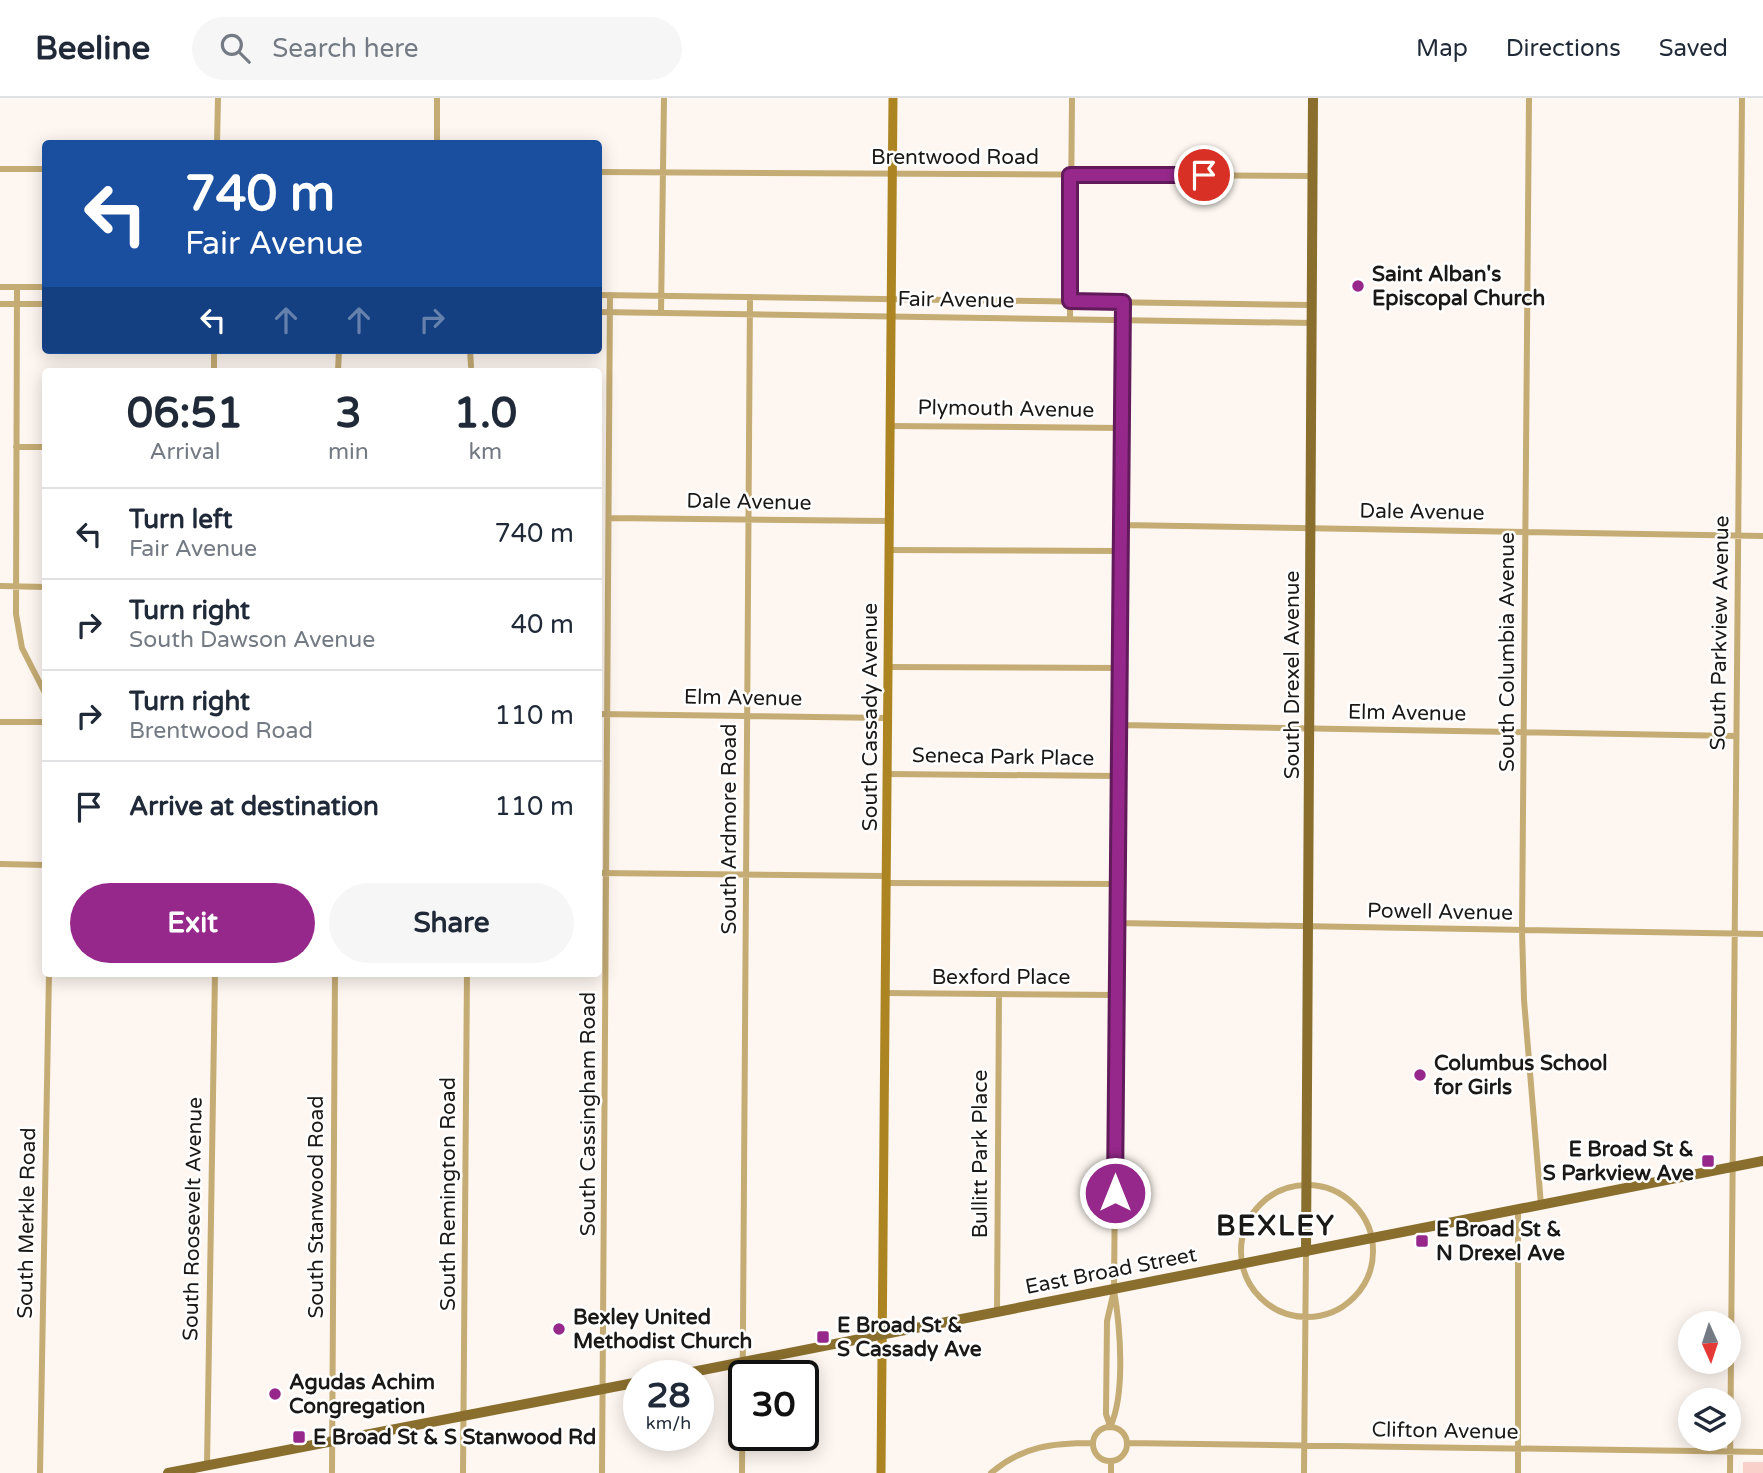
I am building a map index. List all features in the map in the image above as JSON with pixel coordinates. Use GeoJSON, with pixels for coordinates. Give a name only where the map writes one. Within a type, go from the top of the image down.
{"type":"FeatureCollection","features":[{"type":"Feature","properties":{"kind":"main road","name":"South Drexel Avenue"},"geometry":{"type":"LineString","coordinates":[[1306,1252],[1313,98]]}},
{"type":"Feature","properties":{"kind":"main road","name":"East Broad Street"},"geometry":{"type":"LineString","coordinates":[[753,1360],[1763,1161]]}},
{"type":"Feature","properties":{"kind":"main road"},"geometry":{"type":"LineString","coordinates":[[168,1473],[623,1385]]}},
{"type":"Feature","properties":{"kind":"street"},"geometry":{"type":"LineString","coordinates":[[217,140],[218,98]]}},
{"type":"Feature","properties":{"kind":"street"},"geometry":{"type":"LineString","coordinates":[[437,140],[438,98]]}},
{"type":"Feature","properties":{"kind":"street"},"geometry":{"type":"LineString","coordinates":[[661,313],[664,98]]}},
{"type":"Feature","properties":{"kind":"street","name":"South Cassady Avenue"},"geometry":{"type":"LineString","coordinates":[[881,1473],[893,98]]}},
{"type":"Feature","properties":{"kind":"street"},"geometry":{"type":"LineString","coordinates":[[1070,319],[1072,98]]}},
{"type":"Feature","properties":{"kind":"street","name":"South Columbia Avenue"},"geometry":{"type":"LineString","coordinates":[[1529,98],[1522,931],[1524,1000],[1541,1205]]}},
{"type":"Feature","properties":{"kind":"street","name":"South Parkview Avenue"},"geometry":{"type":"LineString","coordinates":[[1731,1473],[1742,98]]}},
{"type":"Feature","properties":{"kind":"street"},"geometry":{"type":"LineString","coordinates":[[0,169],[42,169]]}},
{"type":"Feature","properties":{"kind":"street","name":"Brentwood Road"},"geometry":{"type":"LineString","coordinates":[[602,172],[1312,176]]}},
{"type":"Feature","properties":{"kind":"street"},"geometry":{"type":"LineString","coordinates":[[0,286],[42,287]]}},
{"type":"Feature","properties":{"kind":"street"},"geometry":{"type":"LineString","coordinates":[[17,287],[15,587],[22,648],[42,687]]}},
{"type":"Feature","properties":{"kind":"street","name":"Fair Avenue"},"geometry":{"type":"LineString","coordinates":[[602,295],[1311,305]]}},
{"type":"Feature","properties":{"kind":"street","name":"South Cassingham Road"},"geometry":{"type":"LineString","coordinates":[[603,1473],[610,295]]}},
{"type":"Feature","properties":{"kind":"street","name":"South Ardmore Road"},"geometry":{"type":"LineString","coordinates":[[743,1360],[750,297]]}},
{"type":"Feature","properties":{"kind":"street"},"geometry":{"type":"LineString","coordinates":[[1111,1461],[1096,1454],[1093,1443],[1098,1432],[1110,1427],[1117,1413],[1119,1321],[1114,1290],[1123,302]]}},
{"type":"Feature","properties":{"kind":"street"},"geometry":{"type":"LineString","coordinates":[[0,304],[42,304]]}},
{"type":"Feature","properties":{"kind":"street","name":"Fair Avenue"},"geometry":{"type":"LineString","coordinates":[[602,312],[1312,323]]}},
{"type":"Feature","properties":{"kind":"street"},"geometry":{"type":"LineString","coordinates":[[470,354],[471,366]]}},
{"type":"Feature","properties":{"kind":"street","name":"Plymouth Avenue"},"geometry":{"type":"LineString","coordinates":[[889,426],[1123,428]]}},
{"type":"Feature","properties":{"kind":"street"},"geometry":{"type":"LineString","coordinates":[[16,447],[42,447]]}},
{"type":"Feature","properties":{"kind":"street","name":"Dale Avenue"},"geometry":{"type":"LineString","coordinates":[[609,517],[888,522]]}},
{"type":"Feature","properties":{"kind":"street","name":"Dale Avenue"},"geometry":{"type":"LineString","coordinates":[[1122,525],[1763,536]]}},
{"type":"Feature","properties":{"kind":"street"},"geometry":{"type":"LineString","coordinates":[[888,550],[1122,551]]}},
{"type":"Feature","properties":{"kind":"street"},"geometry":{"type":"LineString","coordinates":[[0,586],[42,587]]}},
{"type":"Feature","properties":{"kind":"street"},"geometry":{"type":"LineString","coordinates":[[888,667],[1121,668]]}},
{"type":"Feature","properties":{"kind":"street","name":"Elm Avenue"},"geometry":{"type":"LineString","coordinates":[[602,714],[887,718]]}},
{"type":"Feature","properties":{"kind":"street"},"geometry":{"type":"LineString","coordinates":[[0,722],[42,722]]}},
{"type":"Feature","properties":{"kind":"street","name":"Elm Avenue"},"geometry":{"type":"LineString","coordinates":[[1120,725],[1737,736]]}},
{"type":"Feature","properties":{"kind":"street","name":"Seneca Park Place"},"geometry":{"type":"LineString","coordinates":[[887,774],[1119,776]]}},
{"type":"Feature","properties":{"kind":"street"},"geometry":{"type":"LineString","coordinates":[[0,864],[42,865]]}},
{"type":"Feature","properties":{"kind":"street"},"geometry":{"type":"LineString","coordinates":[[602,873],[1118,884]]}},
{"type":"Feature","properties":{"kind":"street","name":"Powell Avenue"},"geometry":{"type":"LineString","coordinates":[[1117,923],[1763,934]]}},
{"type":"Feature","properties":{"kind":"street","name":"South Merkle Road"},"geometry":{"type":"LineString","coordinates":[[40,1473],[49,977]]}},
{"type":"Feature","properties":{"kind":"street","name":"South Roosevelt Avenue"},"geometry":{"type":"LineString","coordinates":[[206,1465],[215,977]]}},
{"type":"Feature","properties":{"kind":"street","name":"South Stanwood Road"},"geometry":{"type":"LineString","coordinates":[[332,1473],[335,977]]}},
{"type":"Feature","properties":{"kind":"street","name":"South Remington Road"},"geometry":{"type":"LineString","coordinates":[[463,1473],[467,977]]}},
{"type":"Feature","properties":{"kind":"street","name":"Bexford Place"},"geometry":{"type":"LineString","coordinates":[[886,993],[1116,995]]}},
{"type":"Feature","properties":{"kind":"street","name":"Bullitt Park Place"},"geometry":{"type":"LineString","coordinates":[[997,1314],[999,995]]}},
{"type":"Feature","properties":{"kind":"street"},"geometry":{"type":"LineString","coordinates":[[1307,1185],[1329,1189],[1350,1200],[1364,1217],[1373,1239],[1372,1268],[1358,1295],[1335,1312],[1306,1318],[1282,1313],[1263,1301],[1250,1285],[1242,1264],[1242,1237],[1261,1203],[1281,1191],[1307,1185]]}},
{"type":"Feature","properties":{"kind":"street"},"geometry":{"type":"LineString","coordinates":[[1518,1209],[1518,1473]]}},
{"type":"Feature","properties":{"kind":"street"},"geometry":{"type":"LineString","coordinates":[[1304,1473],[1306,1252]]}},
{"type":"Feature","properties":{"kind":"street"},"geometry":{"type":"LineString","coordinates":[[1111,1461],[1125,1454],[1127,1443],[1123,1433],[1110,1427],[1106,1414],[1107,1321],[1114,1290]]}},
{"type":"Feature","properties":{"kind":"street"},"geometry":{"type":"LineString","coordinates":[[991,1473],[1018,1453],[1034,1448],[1093,1443]]}},
{"type":"Feature","properties":{"kind":"street","name":"Clifton Avenue"},"geometry":{"type":"LineString","coordinates":[[1127,1443],[1763,1452]]}},
{"type":"Feature","properties":{"kind":"street","name":"South Ardmore Road"},"geometry":{"type":"LineString","coordinates":[[742,1451],[742,1473]]}},
{"type":"Feature","properties":{"kind":"street"},"geometry":{"type":"LineString","coordinates":[[1111,1461],[1111,1473]]}},
{"type":"Feature","properties":{"kind":"shaded area"},"geometry":{"type":"Polygon","coordinates":[[[1743,1462],[1763,1462],[1763,1473],[1743,1473],[1743,1462]]]}},
{"type":"Feature","properties":{"kind":"place","name":"Saint Alban's Episcopal Church"},"geometry":{"type":"Point","coordinates":[1358,286]}},
{"type":"Feature","properties":{"kind":"place","name":"Columbus School for Girls"},"geometry":{"type":"Point","coordinates":[1420,1075]}},
{"type":"Feature","properties":{"kind":"place","name":"E Broad St & S Parkview Ave"},"geometry":{"type":"Point","coordinates":[1708,1161]}},
{"type":"Feature","properties":{"kind":"place","name":"E Broad St & N Drexel Ave"},"geometry":{"type":"Point","coordinates":[1422,1241]}},
{"type":"Feature","properties":{"kind":"place","name":"Bexley United Methodist Church"},"geometry":{"type":"Point","coordinates":[559,1329]}},
{"type":"Feature","properties":{"kind":"place","name":"E Broad St & S Cassady Ave"},"geometry":{"type":"Point","coordinates":[823,1337]}},
{"type":"Feature","properties":{"kind":"place","name":"Agudas Achim Congregation"},"geometry":{"type":"Point","coordinates":[275,1394]}},
{"type":"Feature","properties":{"kind":"place","name":"E Broad St & S Stanwood Rd"},"geometry":{"type":"Point","coordinates":[299,1437]}},
{"type":"Feature","properties":{"kind":"district","name":"BEXLEY"},"geometry":{"type":"Point","coordinates":[1276,1226]}},
{"type":"Feature","properties":{"kind":"route"},"geometry":{"type":"LineString","coordinates":[[1115,1193],[1123,302],[1070,301],[1070,175],[1204,175]]}}]}
